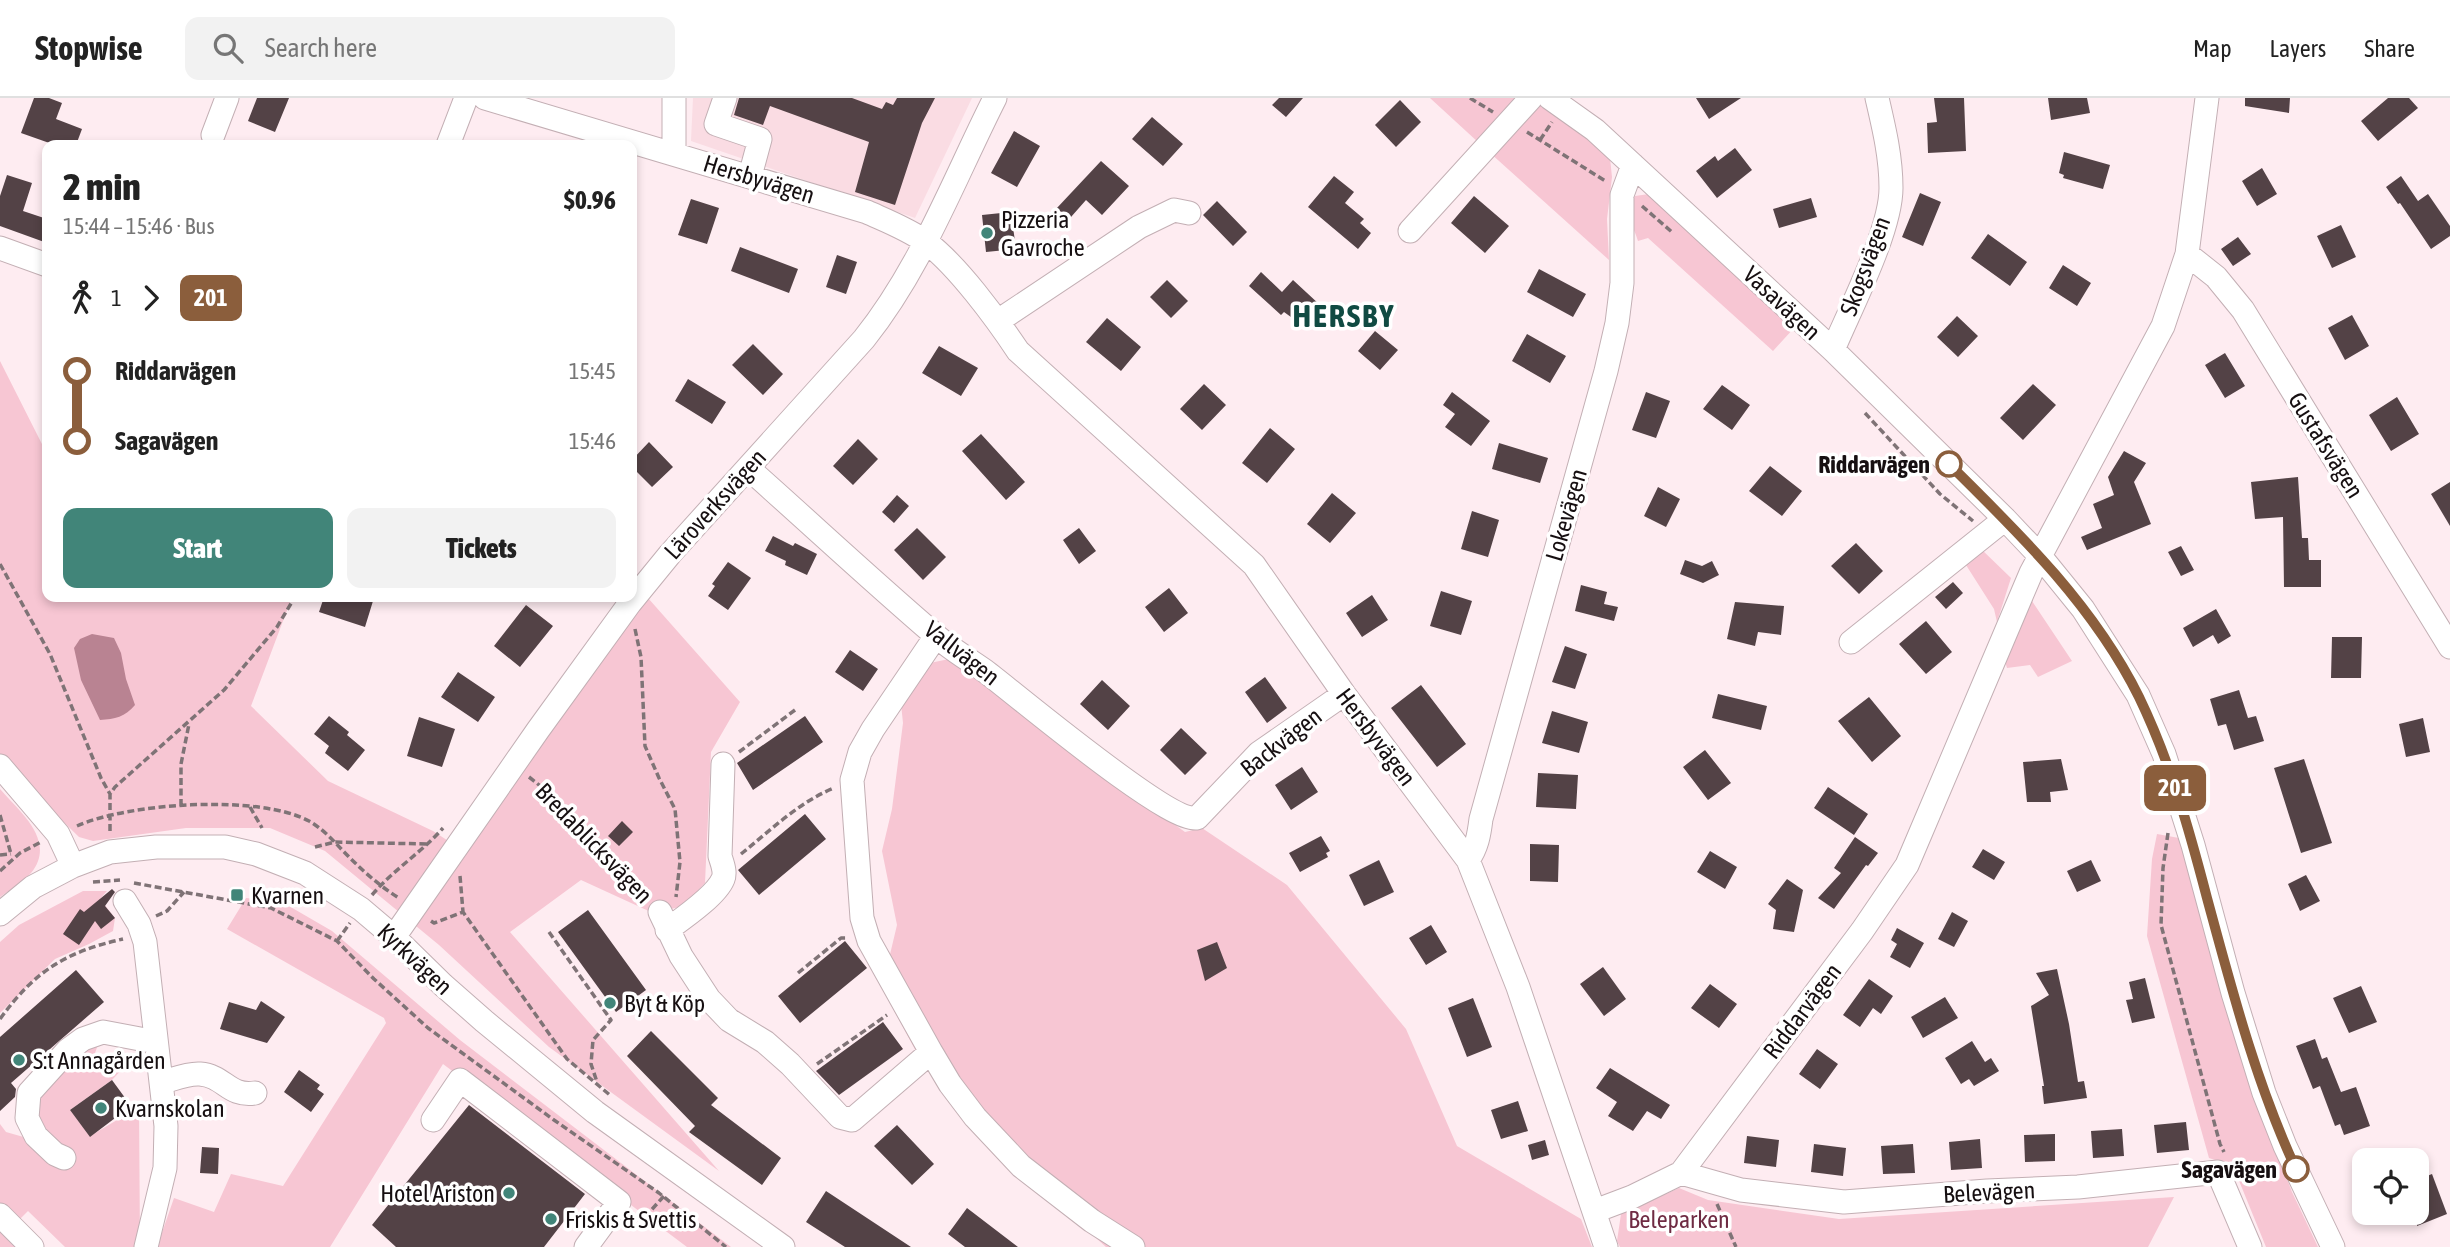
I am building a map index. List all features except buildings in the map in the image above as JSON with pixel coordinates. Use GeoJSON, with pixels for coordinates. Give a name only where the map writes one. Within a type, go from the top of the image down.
{"type":"FeatureCollection","features":[{"type":"Feature","properties":{"kind":"street"},"geometry":{"type":"LineString","coordinates":[[213,135],[227,98]]}},
{"type":"Feature","properties":{"kind":"street"},"geometry":{"type":"LineString","coordinates":[[450,140],[466,98]]}},
{"type":"Feature","properties":{"kind":"street","name":"Hersbyvägen"},"geometry":{"type":"LineString","coordinates":[[485,98],[629,140]]}},
{"type":"Feature","properties":{"kind":"street"},"geometry":{"type":"LineString","coordinates":[[674,98],[674,153]]}},
{"type":"Feature","properties":{"kind":"street"},"geometry":{"type":"LineString","coordinates":[[725,98],[716,124],[760,139],[750,176]]}},
{"type":"Feature","properties":{"kind":"street","name":"Läroverksvägen"},"geometry":{"type":"LineString","coordinates":[[637,594],[888,309],[925,241],[995,98]]}},
{"type":"Feature","properties":{"kind":"street"},"geometry":{"type":"LineString","coordinates":[[1410,231],[1531,98]]}},
{"type":"Feature","properties":{"kind":"street","name":"Vasavägen"},"geometry":{"type":"LineString","coordinates":[[1550,98],[1595,130],[1833,350],[1997,526],[2040,556],[2083,609],[2138,695],[2164,754],[2264,1093],[2285,1146],[2333,1247]]}},
{"type":"Feature","properties":{"kind":"street","name":"Skogsvägen"},"geometry":{"type":"LineString","coordinates":[[1833,350],[1882,233],[1891,191],[1888,144],[1878,98]]}},
{"type":"Feature","properties":{"kind":"street","name":"Riddarvägen"},"geometry":{"type":"LineString","coordinates":[[1595,1211],[1632,1197],[1681,1173],[1863,930],[1907,865],[2040,556],[2163,326],[2187,254],[2207,98]]}},
{"type":"Feature","properties":{"kind":"street","name":"Hersbyvägen"},"geometry":{"type":"LineString","coordinates":[[637,142],[867,212],[925,241],[939,253],[998,321],[1018,351],[1254,565],[1344,694],[1468,860],[1518,987],[1606,1247]]}},
{"type":"Feature","properties":{"kind":"street","name":"Lokevägen"},"geometry":{"type":"LineString","coordinates":[[1468,860],[1478,841],[1481,819],[1615,335],[1622,283],[1623,192],[1633,165]]}},
{"type":"Feature","properties":{"kind":"street"},"geometry":{"type":"LineString","coordinates":[[998,321],[1139,227],[1174,210],[1189,213]]}},
{"type":"Feature","properties":{"kind":"street"},"geometry":{"type":"LineString","coordinates":[[0,248],[42,263]]}},
{"type":"Feature","properties":{"kind":"street","name":"Gustafsvägen"},"geometry":{"type":"LineString","coordinates":[[2187,254],[2216,277],[2243,310],[2450,647]]}},
{"type":"Feature","properties":{"kind":"street","name":"Vallvägen"},"geometry":{"type":"LineString","coordinates":[[748,468],[936,636],[1096,759],[1161,803],[1190,819]]}},
{"type":"Feature","properties":{"kind":"street"},"geometry":{"type":"LineString","coordinates":[[1851,642],[1997,526]]}},
{"type":"Feature","properties":{"kind":"street","name":"Läroverksvägen"},"geometry":{"type":"LineString","coordinates":[[394,937],[630,603]]}},
{"type":"Feature","properties":{"kind":"street"},"geometry":{"type":"LineString","coordinates":[[936,636],[873,729],[860,752],[852,780],[862,918],[867,936],[930,1052],[975,1117],[1021,1166],[1092,1221],[1133,1247]]}},
{"type":"Feature","properties":{"kind":"street","name":"Backvägen"},"geometry":{"type":"LineString","coordinates":[[1190,819],[1197,818],[1259,753],[1344,694]]}},
{"type":"Feature","properties":{"kind":"street"},"geometry":{"type":"LineString","coordinates":[[664,922],[708,898],[723,879],[724,869],[720,856],[723,764]]}},
{"type":"Feature","properties":{"kind":"street"},"geometry":{"type":"LineString","coordinates":[[0,766],[58,834],[79,874]]}},
{"type":"Feature","properties":{"kind":"street","name":"Kyrkvägen"},"geometry":{"type":"LineString","coordinates":[[0,914],[33,887],[79,874],[110,852],[156,847],[225,847],[256,854],[304,873],[360,909],[394,937],[443,985],[586,1105],[783,1247]]}},
{"type":"Feature","properties":{"kind":"street"},"geometry":{"type":"LineString","coordinates":[[125,901],[142,933],[163,1082],[166,1126],[165,1168],[146,1247]]}},
{"type":"Feature","properties":{"kind":"street","name":"Bredablicksvägen"},"geometry":{"type":"LineString","coordinates":[[664,922],[681,956],[709,999],[729,1020],[765,1042],[790,1064],[840,1117],[852,1120],[930,1052]]}},
{"type":"Feature","properties":{"kind":"street"},"geometry":{"type":"LineString","coordinates":[[64,1158],[55,1154],[36,1136],[27,1118],[29,1093],[68,1050],[83,1039],[103,1032],[156,1042]]}},
{"type":"Feature","properties":{"kind":"street"},"geometry":{"type":"LineString","coordinates":[[163,1082],[197,1073],[227,1084],[236,1093],[255,1093]]}},
{"type":"Feature","properties":{"kind":"street"},"geometry":{"type":"LineString","coordinates":[[433,1120],[460,1080],[619,1202],[586,1247]]}},
{"type":"Feature","properties":{"kind":"street","name":"Belevägen"},"geometry":{"type":"LineString","coordinates":[[1681,1173],[1741,1190],[1844,1202],[2078,1187],[2218,1172],[2250,1247]]}},
{"type":"Feature","properties":{"kind":"street"},"geometry":{"type":"LineString","coordinates":[[0,1215],[32,1247]]}},
{"type":"Feature","properties":{"kind":"path"},"geometry":{"type":"LineString","coordinates":[[1470,98],[1623,192],[1681,239]]}},
{"type":"Feature","properties":{"kind":"path"},"geometry":{"type":"LineString","coordinates":[[1858,405],[1940,494],[1997,526]]}},
{"type":"Feature","properties":{"kind":"path"},"geometry":{"type":"LineString","coordinates":[[0,564],[50,654],[110,794],[110,815]]}},
{"type":"Feature","properties":{"kind":"path"},"geometry":{"type":"LineString","coordinates":[[110,794],[225,690],[277,627],[292,602]]}},
{"type":"Feature","properties":{"kind":"path"},"geometry":{"type":"LineString","coordinates":[[630,603],[640,657],[645,746],[675,809],[680,862],[674,908],[664,922]]}},
{"type":"Feature","properties":{"kind":"path"},"geometry":{"type":"LineString","coordinates":[[723,764],[795,710]]}},
{"type":"Feature","properties":{"kind":"path"},"geometry":{"type":"LineString","coordinates":[[181,806],[181,764],[189,722]]}},
{"type":"Feature","properties":{"kind":"path","name":"Bredablicksvägen"},"geometry":{"type":"LineString","coordinates":[[513,765],[561,803],[626,870],[664,922]]}},
{"type":"Feature","properties":{"kind":"path"},"geometry":{"type":"LineString","coordinates":[[738,856],[806,802],[852,780]]}},
{"type":"Feature","properties":{"kind":"path"},"geometry":{"type":"LineString","coordinates":[[250,807],[262,828]]}},
{"type":"Feature","properties":{"kind":"path"},"geometry":{"type":"LineString","coordinates":[[0,815],[11,854]]}},
{"type":"Feature","properties":{"kind":"path"},"geometry":{"type":"LineString","coordinates":[[2166,822],[2168,834],[2163,868],[2161,925],[2220,1144],[2226,1155]]}},
{"type":"Feature","properties":{"kind":"path"},"geometry":{"type":"LineString","coordinates":[[315,847],[335,842],[429,844]]}},
{"type":"Feature","properties":{"kind":"path"},"geometry":{"type":"LineString","coordinates":[[0,855],[20,853],[0,871]]}},
{"type":"Feature","properties":{"kind":"path"},"geometry":{"type":"LineString","coordinates":[[79,874],[271,908],[337,942],[428,1028],[664,1196],[726,1247]]}},
{"type":"Feature","properties":{"kind":"path"},"geometry":{"type":"LineString","coordinates":[[0,1019],[45,969],[67,956],[142,933],[184,892]]}},
{"type":"Feature","properties":{"kind":"path"},"geometry":{"type":"LineString","coordinates":[[549,932],[611,1020],[593,1040],[591,1064],[597,1084]]}},
{"type":"Feature","properties":{"kind":"path"},"geometry":{"type":"LineString","coordinates":[[798,973],[841,938],[867,936]]}},
{"type":"Feature","properties":{"kind":"path"},"geometry":{"type":"LineString","coordinates":[[817,1064],[903,1003]]}},
{"type":"Feature","properties":{"kind":"path"},"geometry":{"type":"LineString","coordinates":[[1707,1182],[1737,1247]]}},
{"type":"Feature","properties":{"kind":"path"},"geometry":{"type":"LineString","coordinates":[[645,1217],[664,1196]]}},
{"type":"Feature","properties":{"kind":"shaded area"},"geometry":{"type":"Polygon","coordinates":[[[693,98],[972,98],[915,218],[691,141],[693,98]]]}},
{"type":"Feature","properties":{"kind":"shaded area"},"geometry":{"type":"Polygon","coordinates":[[[92,634],[114,638],[121,653],[135,705],[115,718],[100,720],[81,680],[74,648],[80,639],[92,634]]]}},
{"type":"Feature","properties":{"kind":"green space"},"geometry":{"type":"Polygon","coordinates":[[[1430,98],[1523,98],[1479,143],[1430,98]]]}},
{"type":"Feature","properties":{"kind":"green space"},"geometry":{"type":"Polygon","coordinates":[[[1540,103],[1591,139],[1610,158],[1612,177],[1607,219],[1609,260],[1489,152],[1540,103]]]}},
{"type":"Feature","properties":{"kind":"green space"},"geometry":{"type":"Polygon","coordinates":[[[1649,194],[1795,327],[1773,351],[1648,238],[1638,241],[1629,213],[1631,202],[1635,196],[1649,194]]]}},
{"type":"Feature","properties":{"kind":"green space"},"geometry":{"type":"Polygon","coordinates":[[[0,361],[42,444],[42,602],[290,602],[251,706],[328,781],[433,831],[456,846],[648,598],[740,702],[711,752],[705,883],[684,906],[653,913],[581,880],[510,932],[719,1171],[549,1047],[439,945],[325,851],[270,828],[186,828],[93,841],[79,837],[0,760],[0,361]]]}},
{"type":"Feature","properties":{"kind":"green space"},"geometry":{"type":"Polygon","coordinates":[[[1978,546],[2011,578],[1997,622],[1994,609],[1966,565],[1896,622],[1891,615],[1978,546]]]}},
{"type":"Feature","properties":{"kind":"green space"},"geometry":{"type":"Polygon","coordinates":[[[2028,595],[2072,661],[2038,677],[2030,665],[2007,668],[2004,658],[2028,595]]]}},
{"type":"Feature","properties":{"kind":"green space"},"geometry":{"type":"Polygon","coordinates":[[[949,659],[1185,832],[1202,828],[1287,885],[1406,1029],[1457,1146],[1581,1219],[1592,1247],[1106,1247],[999,1151],[918,1055],[882,988],[897,925],[882,851],[892,809],[903,723],[901,704],[930,663],[949,659]]]}},
{"type":"Feature","properties":{"kind":"green space"},"geometry":{"type":"Polygon","coordinates":[[[0,789],[33,828],[40,850],[38,861],[31,873],[0,897],[0,789]]]}},
{"type":"Feature","properties":{"kind":"green space"},"geometry":{"type":"Polygon","coordinates":[[[2157,834],[2179,838],[2242,1062],[2292,1192],[2318,1247],[2266,1247],[2233,1166],[2209,1158],[2147,936],[2152,859],[2157,834]]]}},
{"type":"Feature","properties":{"kind":"green space"},"geometry":{"type":"Polygon","coordinates":[[[83,891],[107,891],[100,899],[115,918],[113,931],[55,959],[0,1013],[0,942],[19,925],[83,891]]]}},
{"type":"Feature","properties":{"kind":"green space"},"geometry":{"type":"Polygon","coordinates":[[[246,898],[282,902],[332,931],[460,1040],[731,1247],[687,1247],[443,1064],[330,1247],[157,1247],[174,1198],[214,1212],[231,1174],[283,1186],[386,1023],[384,1018],[227,929],[246,898]]]}},
{"type":"Feature","properties":{"kind":"green space"},"geometry":{"type":"Polygon","coordinates":[[[100,1039],[95,1053],[127,1064],[112,1080],[70,1110],[90,1136],[139,1107],[140,1247],[65,1247],[28,1211],[8,1231],[21,1247],[0,1247],[0,1124],[6,1132],[62,1148],[38,1117],[35,1102],[39,1091],[57,1071],[100,1039]]]}},
{"type":"Feature","properties":{"kind":"green space","name":"Beleparken"},"geometry":{"type":"Polygon","coordinates":[[[1679,1188],[1708,1200],[1839,1219],[2174,1197],[2148,1247],[1620,1247],[1617,1241],[1621,1214],[1679,1188]]]}},
{"type":"Feature","properties":{"kind":"bus line","name":"201"},"geometry":{"type":"LineString","coordinates":[[1949,464],[2040,556],[2083,609],[2138,695],[2164,754],[2179,800],[2264,1093],[2296,1169]]}},
{"type":"Feature","properties":{"kind":"place","name":"Pizzeria Gavroche"},"geometry":{"type":"Point","coordinates":[987,233]}},
{"type":"Feature","properties":{"kind":"place","name":"Riddarvägen"},"geometry":{"type":"Point","coordinates":[1949,464]}},
{"type":"Feature","properties":{"kind":"place","name":"Kvarnen"},"geometry":{"type":"Point","coordinates":[237,895]}},
{"type":"Feature","properties":{"kind":"place","name":"Byt & Köp"},"geometry":{"type":"Point","coordinates":[610,1003]}},
{"type":"Feature","properties":{"kind":"place","name":"S:t Annagården"},"geometry":{"type":"Point","coordinates":[19,1060]}},
{"type":"Feature","properties":{"kind":"place","name":"Kvarnskolan"},"geometry":{"type":"Point","coordinates":[101,1108]}},
{"type":"Feature","properties":{"kind":"place","name":"Sagavägen"},"geometry":{"type":"Point","coordinates":[2296,1169]}},
{"type":"Feature","properties":{"kind":"place","name":"Hotel Ariston"},"geometry":{"type":"Point","coordinates":[509,1193]}},
{"type":"Feature","properties":{"kind":"place","name":"Friskis & Svettis"},"geometry":{"type":"Point","coordinates":[551,1219]}},
{"type":"Feature","properties":{"kind":"district","name":"HERSBY"},"geometry":{"type":"Point","coordinates":[1344,315]}}]}
